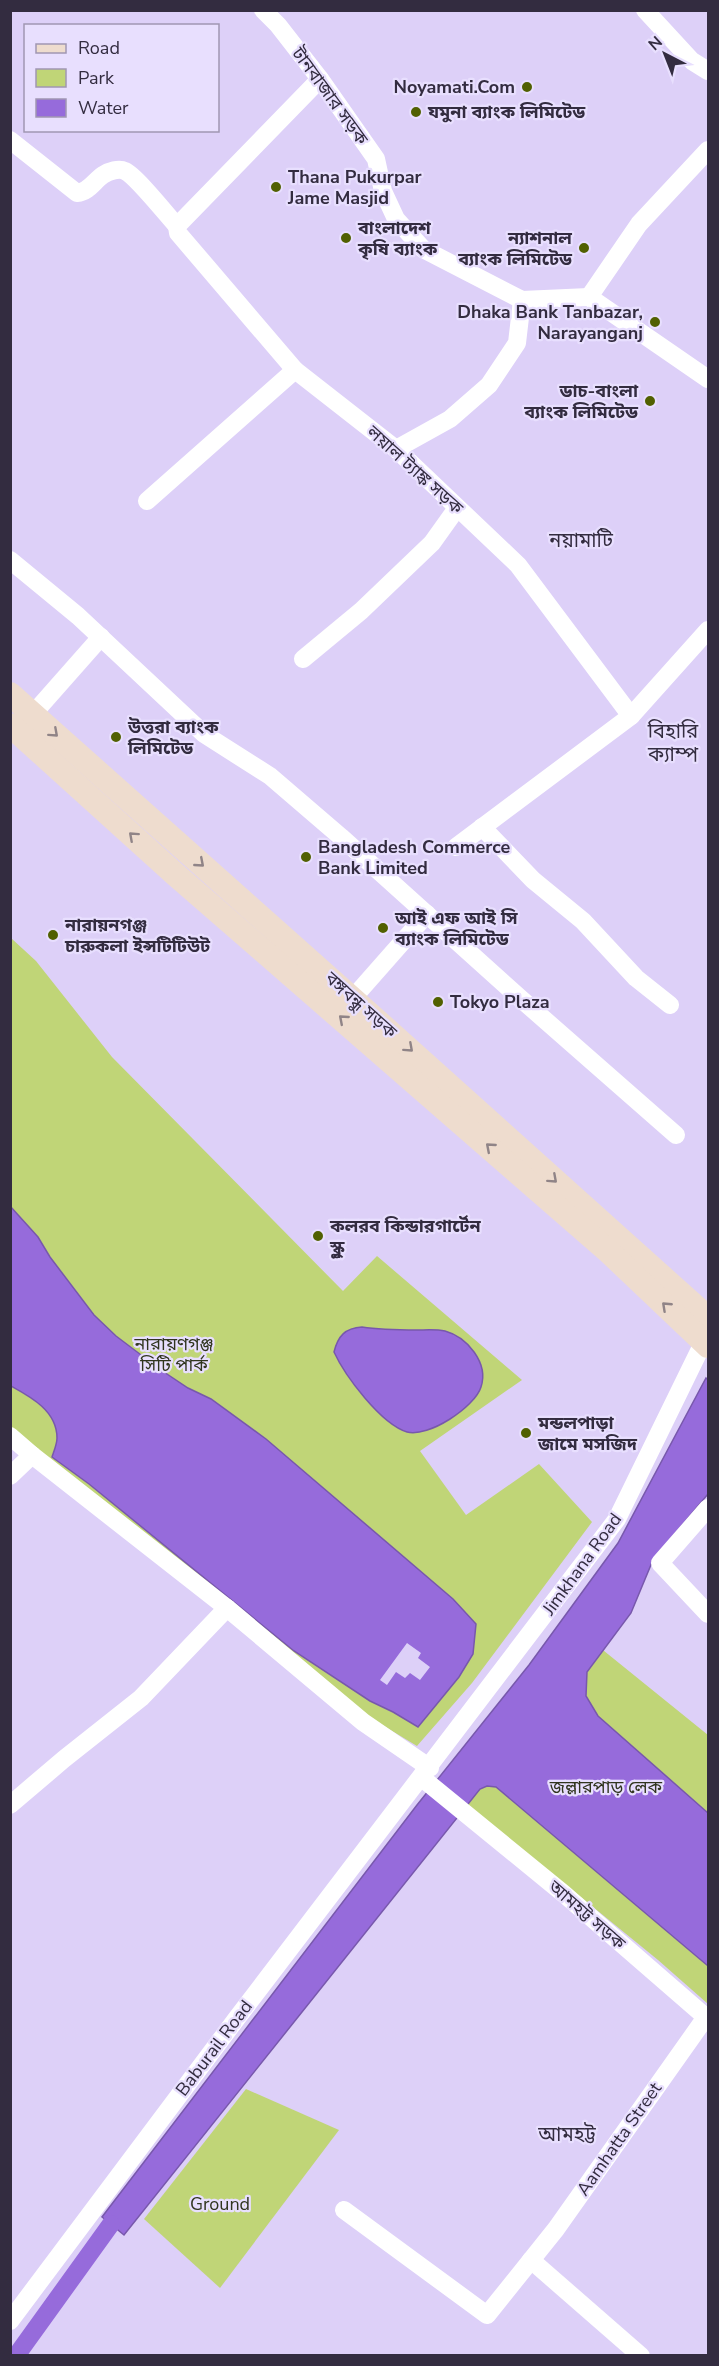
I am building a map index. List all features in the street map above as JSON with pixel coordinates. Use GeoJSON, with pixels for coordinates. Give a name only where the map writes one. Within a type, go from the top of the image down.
{"type":"FeatureCollection","features":[{"type":"Feature","properties":{"kind":"main road","name":"বঙ্গবন্ধু সড়ক"},"geometry":{"type":"LineString","coordinates":[[10,694],[353,998],[708,1318]]}},
{"type":"Feature","properties":{"kind":"main road","name":"বঙ্গবন্ধু সড়ক"},"geometry":{"type":"LineString","coordinates":[[10,725],[176,875],[601,1245],[706,1344]]}},
{"type":"Feature","properties":{"kind":"street","name":"টানবাজার সড়ক"},"geometry":{"type":"LineString","coordinates":[[263,10],[278,25],[320,79],[376,159],[383,191],[396,219],[423,249],[522,300],[589,297]]}},
{"type":"Feature","properties":{"kind":"street"},"geometry":{"type":"LineString","coordinates":[[645,10],[692,61],[708,71]]}},
{"type":"Feature","properties":{"kind":"street"},"geometry":{"type":"LineString","coordinates":[[177,226],[320,79]]}},
{"type":"Feature","properties":{"kind":"street","name":"লয়াল ট্যাঙ্ক সড়ক"},"geometry":{"type":"LineString","coordinates":[[10,140],[77,193],[83,192],[102,176],[112,171],[124,170],[135,179],[177,226],[178,232],[295,370],[396,449],[518,565],[631,716]]}},
{"type":"Feature","properties":{"kind":"street"},"geometry":{"type":"LineString","coordinates":[[708,150],[639,224],[589,297],[708,379]]}},
{"type":"Feature","properties":{"kind":"street"},"geometry":{"type":"LineString","coordinates":[[396,449],[450,419],[489,385],[517,343],[522,300]]}},
{"type":"Feature","properties":{"kind":"street"},"geometry":{"type":"LineString","coordinates":[[147,501],[295,370]]}},
{"type":"Feature","properties":{"kind":"street"},"geometry":{"type":"LineString","coordinates":[[303,659],[361,611],[432,543],[457,508]]}},
{"type":"Feature","properties":{"kind":"street"},"geometry":{"type":"LineString","coordinates":[[10,560],[101,637],[204,734],[270,776],[341,837],[676,1135]]}},
{"type":"Feature","properties":{"kind":"street"},"geometry":{"type":"LineString","coordinates":[[456,847],[631,716],[708,630]]}},
{"type":"Feature","properties":{"kind":"street"},"geometry":{"type":"LineString","coordinates":[[33,714],[101,637]]}},
{"type":"Feature","properties":{"kind":"street"},"geometry":{"type":"LineString","coordinates":[[482,827],[533,880],[589,928],[636,978],[670,1005]]}},
{"type":"Feature","properties":{"kind":"street"},"geometry":{"type":"LineString","coordinates":[[353,998],[427,914]]}},
{"type":"Feature","properties":{"kind":"street","name":"Jimkhana Road"},"geometry":{"type":"LineString","coordinates":[[427,1776],[617,1520],[706,1344]]}},
{"type":"Feature","properties":{"kind":"street","name":"আমহট্ট সড়ক"},"geometry":{"type":"LineString","coordinates":[[10,1436],[227,1608],[427,1776],[464,1814],[564,1894],[707,2018]]}},
{"type":"Feature","properties":{"kind":"street"},"geometry":{"type":"LineString","coordinates":[[10,1476],[32,1455]]}},
{"type":"Feature","properties":{"kind":"street"},"geometry":{"type":"LineString","coordinates":[[708,1508],[660,1563],[708,1614]]}},
{"type":"Feature","properties":{"kind":"street"},"geometry":{"type":"LineString","coordinates":[[10,1805],[141,1698],[227,1608]]}},
{"type":"Feature","properties":{"kind":"street","name":"Baburail Road"},"geometry":{"type":"LineString","coordinates":[[10,2321],[237,2018],[427,1776]]}},
{"type":"Feature","properties":{"kind":"street","name":"Aamhatta Street"},"geometry":{"type":"LineString","coordinates":[[344,2210],[487,2315],[531,2260],[707,2018]]}},
{"type":"Feature","properties":{"kind":"street"},"geometry":{"type":"LineString","coordinates":[[531,2260],[641,2355]]}},
{"type":"Feature","properties":{"kind":"green space","name":"নারায়ণগঞ্জ সিটি পার্ক"},"geometry":{"type":"Polygon","coordinates":[[[11,938],[36,961],[112,1057],[343,1291],[377,1256],[522,1380],[420,1451],[466,1515],[539,1464],[592,1522],[472,1683],[417,1746],[349,1705],[11,1434],[11,938]]]}},
{"type":"Feature","properties":{"kind":"green space","name":"জল্লারপাড় লেক"},"geometry":{"type":"Polygon","coordinates":[[[593,1642],[708,1735],[708,2004],[658,1960],[463,1801],[593,1642]]]}},
{"type":"Feature","properties":{"kind":"green space","name":"Ground"},"geometry":{"type":"Polygon","coordinates":[[[246,2089],[339,2130],[220,2288],[144,2219],[246,2089]]]}},
{"type":"Feature","properties":{"kind":"water"},"geometry":{"type":"Polygon","coordinates":[[[10,1206],[38,1237],[50,1257],[94,1315],[116,1336],[161,1370],[188,1388],[211,1399],[266,1439],[453,1599],[476,1624],[473,1654],[459,1677],[418,1727],[370,1701],[294,1651],[89,1484],[52,1457],[57,1438],[53,1420],[42,1406],[11,1386],[10,1206]]]}},
{"type":"Feature","properties":{"kind":"water"},"geometry":{"type":"Polygon","coordinates":[[[362,1327],[390,1330],[438,1330],[453,1334],[468,1345],[479,1360],[483,1378],[477,1395],[460,1412],[438,1426],[416,1433],[397,1427],[375,1410],[346,1374],[334,1352],[343,1334],[351,1329],[362,1327]]]}},
{"type":"Feature","properties":{"kind":"water"},"geometry":{"type":"Polygon","coordinates":[[[706,1378],[708,1380],[708,1494],[653,1560],[631,1613],[587,1672],[586,1696],[598,1716],[708,1813],[708,1966],[496,1787],[487,1786],[480,1789],[124,2235],[102,2217],[417,1805],[529,1665],[618,1543],[706,1378]]]}},
{"type":"Feature","properties":{"kind":"pier"},"geometry":{"type":"Polygon","coordinates":[[[407,1643],[421,1653],[418,1658],[430,1667],[420,1680],[410,1673],[405,1678],[396,1672],[387,1685],[380,1680],[407,1643]]]}},
{"type":"Feature","properties":{"kind":"waterway"},"geometry":{"type":"LineString","coordinates":[[16,2356],[111,2224]]}},
{"type":"Feature","properties":{"kind":"place","name":"Noyamati.Com"},"geometry":{"type":"Point","coordinates":[527,87]}},
{"type":"Feature","properties":{"kind":"place","name":"যমুনা ব্যাংক লিমিটেড"},"geometry":{"type":"Point","coordinates":[416,112]}},
{"type":"Feature","properties":{"kind":"place","name":"Thana Pukurpar Jame Masjid"},"geometry":{"type":"Point","coordinates":[276,187]}},
{"type":"Feature","properties":{"kind":"place","name":"বাংলাদেশ কৃষি ব্যাংক"},"geometry":{"type":"Point","coordinates":[346,238]}},
{"type":"Feature","properties":{"kind":"place","name":"ন্যাশনাল ব্যাংক লিমিটেড"},"geometry":{"type":"Point","coordinates":[584,248]}},
{"type":"Feature","properties":{"kind":"place","name":"Dhaka Bank Tanbazar, Narayanganj"},"geometry":{"type":"Point","coordinates":[655,322]}},
{"type":"Feature","properties":{"kind":"place","name":"ডাচ-বাংলা ব্যাংক লিমিটেড"},"geometry":{"type":"Point","coordinates":[650,401]}},
{"type":"Feature","properties":{"kind":"place","name":"উত্তরা ব্যাংক লিমিটেড"},"geometry":{"type":"Point","coordinates":[116,737]}},
{"type":"Feature","properties":{"kind":"place","name":"Bangladesh Commerce Bank Limited"},"geometry":{"type":"Point","coordinates":[306,857]}},
{"type":"Feature","properties":{"kind":"place","name":"আই এফ আই সি ব্যাংক লিমিটেড"},"geometry":{"type":"Point","coordinates":[383,928]}},
{"type":"Feature","properties":{"kind":"place","name":"নারায়নগঞ্জ চারুকলা ইন্সটিটিউট"},"geometry":{"type":"Point","coordinates":[53,935]}},
{"type":"Feature","properties":{"kind":"place","name":"Tokyo Plaza"},"geometry":{"type":"Point","coordinates":[438,1002]}},
{"type":"Feature","properties":{"kind":"place","name":"কলরব কিন্ডারগার্টেন স্কুল"},"geometry":{"type":"Point","coordinates":[318,1236]}},
{"type":"Feature","properties":{"kind":"place","name":"মন্ডলপাড়া জামে মসজিদ"},"geometry":{"type":"Point","coordinates":[526,1433]}},
{"type":"Feature","properties":{"kind":"district","name":"নয়ামাটি"},"geometry":{"type":"Point","coordinates":[581,540]}},
{"type":"Feature","properties":{"kind":"district","name":"বিহারি ক্যাম্প"},"geometry":{"type":"Point","coordinates":[673,742]}},
{"type":"Feature","properties":{"kind":"district","name":"আমহট্ট"},"geometry":{"type":"Point","coordinates":[567,2134]}}]}
